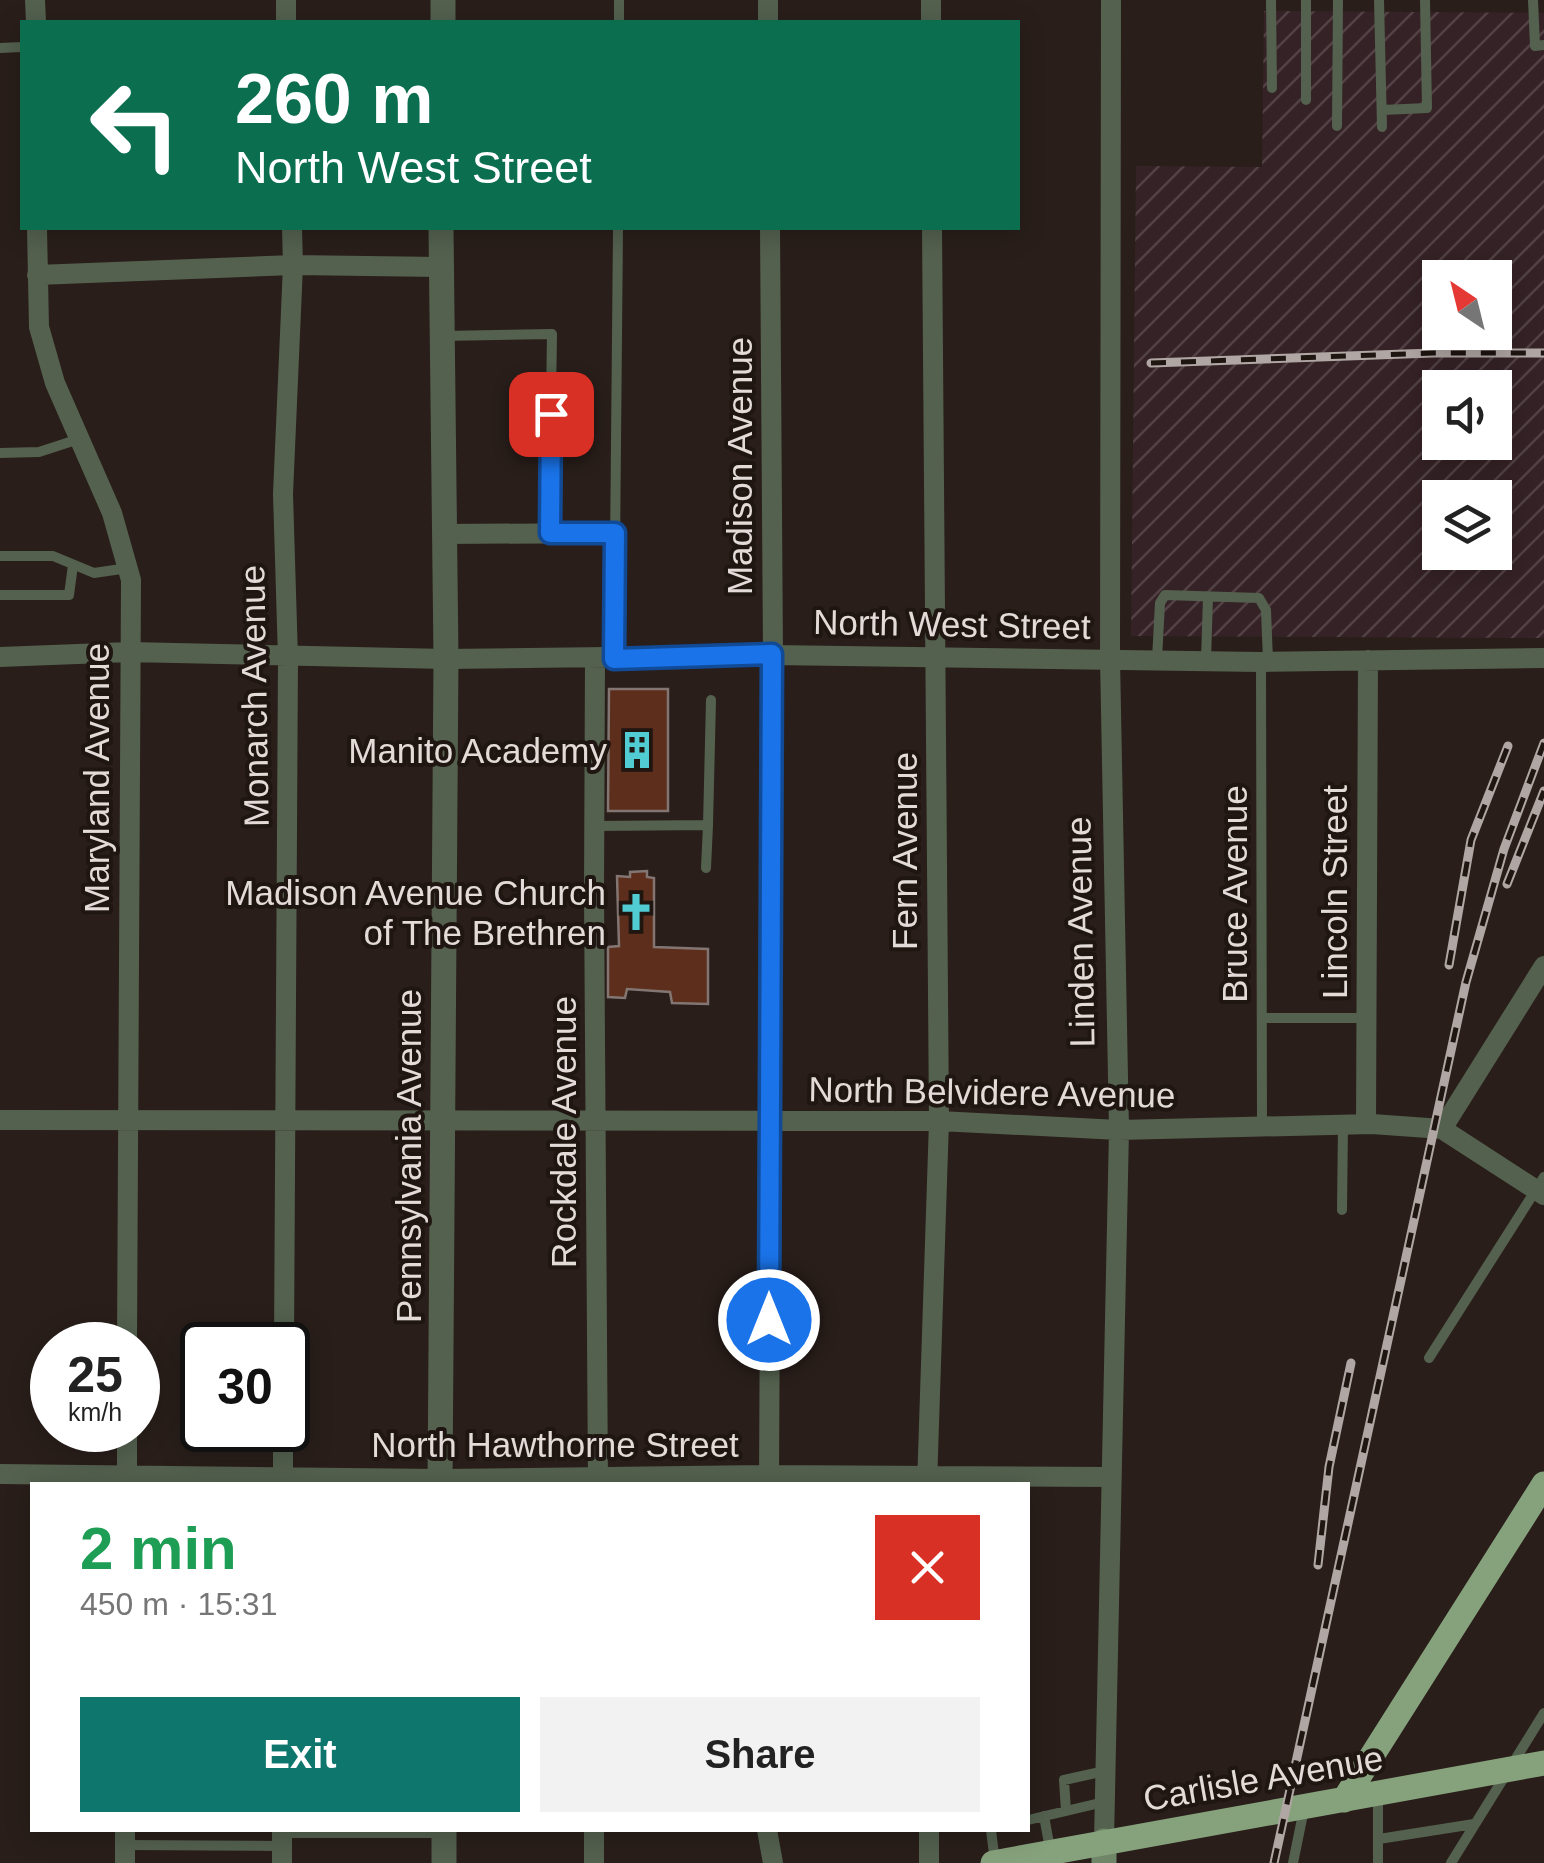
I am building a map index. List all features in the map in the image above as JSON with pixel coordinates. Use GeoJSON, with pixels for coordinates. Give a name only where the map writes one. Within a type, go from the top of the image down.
{"type":"FeatureCollection","features":[{"type":"Feature","properties":{"kind":"main road"},"geometry":{"type":"LineString","coordinates":[[1344,1800],[1544,1484]]}},
{"type":"Feature","properties":{"kind":"main road","name":"Carlisle Avenue"},"geometry":{"type":"LineString","coordinates":[[994,1863],[1050,1852],[1104,1852],[1344,1800],[1544,1763]]}},
{"type":"Feature","properties":{"kind":"street","name":"Linden Avenue"},"geometry":{"type":"LineString","coordinates":[[1104,1852],[1119,1130],[1110,658],[1111,0]]}},
{"type":"Feature","properties":{"kind":"street","name":"Maryland Avenue"},"geometry":{"type":"LineString","coordinates":[[37,230],[39,328],[55,383],[112,513],[131,580],[127,1322]]}},
{"type":"Feature","properties":{"kind":"street","name":"Monarch Avenue"},"geometry":{"type":"LineString","coordinates":[[284,1322],[288,658],[283,494],[292,230]]}},
{"type":"Feature","properties":{"kind":"street","name":"Pennsylvania Avenue"},"geometry":{"type":"LineString","coordinates":[[440,230],[446,660],[440,1482]]}},
{"type":"Feature","properties":{"kind":"street","name":"Madison Avenue"},"geometry":{"type":"LineString","coordinates":[[769,1480],[770,230]]}},
{"type":"Feature","properties":{"kind":"street","name":"Fern Avenue"},"geometry":{"type":"LineString","coordinates":[[927,1480],[938,1121],[932,230]]}},
{"type":"Feature","properties":{"kind":"street"},"geometry":{"type":"LineString","coordinates":[[37,275],[293,265],[440,267]]}},
{"type":"Feature","properties":{"kind":"street"},"geometry":{"type":"LineString","coordinates":[[444,534],[615,533]]}},
{"type":"Feature","properties":{"kind":"street","name":"North West Street"},"geometry":{"type":"LineString","coordinates":[[0,657],[129,652],[446,660],[772,654],[1264,661],[1544,658]]}},
{"type":"Feature","properties":{"kind":"street","name":"Rockdale Avenue"},"geometry":{"type":"LineString","coordinates":[[598,1482],[594,826],[605,659]]}},
{"type":"Feature","properties":{"kind":"street","name":"Lincoln Street"},"geometry":{"type":"LineString","coordinates":[[1366,1124],[1368,660]]}},
{"type":"Feature","properties":{"kind":"street"},"geometry":{"type":"LineString","coordinates":[[1442,1129],[1544,966]]}},
{"type":"Feature","properties":{"kind":"street","name":"North Belvidere Avenue"},"geometry":{"type":"LineString","coordinates":[[0,1120],[938,1121],[1119,1130],[1366,1124],[1442,1129],[1541,1187]]}},
{"type":"Feature","properties":{"kind":"street"},"geometry":{"type":"LineString","coordinates":[[127,1452],[127,1480]]}},
{"type":"Feature","properties":{"kind":"street"},"geometry":{"type":"LineString","coordinates":[[283,1452],[283,1480]]}},
{"type":"Feature","properties":{"kind":"street","name":"North Hawthorne Street"},"geometry":{"type":"LineString","coordinates":[[0,1474],[127,1480],[440,1482],[1110,1476]]}},
{"type":"Feature","properties":{"kind":"street"},"geometry":{"type":"LineString","coordinates":[[444,1832],[444,1863]]}},
{"type":"Feature","properties":{"kind":"street"},"geometry":{"type":"LineString","coordinates":[[594,1832],[594,1863]]}},
{"type":"Feature","properties":{"kind":"street"},"geometry":{"type":"LineString","coordinates":[[768,1832],[773,1863]]}},
{"type":"Feature","properties":{"kind":"street"},"geometry":{"type":"LineString","coordinates":[[929,1832],[929,1863]]}},
{"type":"Feature","properties":{"kind":"lane"},"geometry":{"type":"LineString","coordinates":[[1270,0],[1272,88]]}},
{"type":"Feature","properties":{"kind":"lane"},"geometry":{"type":"LineString","coordinates":[[1306,0],[1306,100]]}},
{"type":"Feature","properties":{"kind":"lane"},"geometry":{"type":"LineString","coordinates":[[1337,126],[1338,0]]}},
{"type":"Feature","properties":{"kind":"lane"},"geometry":{"type":"LineString","coordinates":[[1380,0],[1382,127]]}},
{"type":"Feature","properties":{"kind":"lane"},"geometry":{"type":"LineString","coordinates":[[1382,110],[1427,108],[1425,0]]}},
{"type":"Feature","properties":{"kind":"lane"},"geometry":{"type":"LineString","coordinates":[[1534,0],[1536,46],[1544,46]]}},
{"type":"Feature","properties":{"kind":"lane","name":"Rockdale Avenue"},"geometry":{"type":"LineString","coordinates":[[605,659],[615,533],[618,230]]}},
{"type":"Feature","properties":{"kind":"lane"},"geometry":{"type":"LineString","coordinates":[[441,336],[552,334],[550,533]]}},
{"type":"Feature","properties":{"kind":"lane"},"geometry":{"type":"LineString","coordinates":[[0,453],[39,452],[80,438]]}},
{"type":"Feature","properties":{"kind":"lane"},"geometry":{"type":"LineString","coordinates":[[0,556],[53,556],[94,572],[128,568]]}},
{"type":"Feature","properties":{"kind":"lane"},"geometry":{"type":"LineString","coordinates":[[0,595],[70,594],[73,565]]}},
{"type":"Feature","properties":{"kind":"lane"},"geometry":{"type":"LineString","coordinates":[[1157,659],[1161,598],[1165,595],[1208,597],[1206,660]]}},
{"type":"Feature","properties":{"kind":"lane","name":"Bruce Avenue"},"geometry":{"type":"LineString","coordinates":[[1208,597],[1264,601],[1262,1126]]}},
{"type":"Feature","properties":{"kind":"lane"},"geometry":{"type":"LineString","coordinates":[[706,868],[710,700]]}},
{"type":"Feature","properties":{"kind":"lane"},"geometry":{"type":"LineString","coordinates":[[594,826],[708,824]]}},
{"type":"Feature","properties":{"kind":"lane"},"geometry":{"type":"LineString","coordinates":[[1262,1018],[1366,1018]]}},
{"type":"Feature","properties":{"kind":"lane"},"geometry":{"type":"LineString","coordinates":[[1342,1210],[1343,1124]]}},
{"type":"Feature","properties":{"kind":"lane"},"geometry":{"type":"LineString","coordinates":[[1429,1358],[1541,1187]]}},
{"type":"Feature","properties":{"kind":"lane"},"geometry":{"type":"LineString","coordinates":[[1451,1863],[1544,1714]]}},
{"type":"Feature","properties":{"kind":"lane"},"geometry":{"type":"LineString","coordinates":[[1066,1812],[1064,1780],[1105,1771]]}},
{"type":"Feature","properties":{"kind":"lane"},"geometry":{"type":"LineString","coordinates":[[1378,1794],[1378,1863]]}},
{"type":"Feature","properties":{"kind":"lane"},"geometry":{"type":"LineString","coordinates":[[1030,1820],[1104,1802]]}},
{"type":"Feature","properties":{"kind":"lane"},"geometry":{"type":"LineString","coordinates":[[1293,1863],[1305,1808]]}},
{"type":"Feature","properties":{"kind":"lane"},"geometry":{"type":"LineString","coordinates":[[1044,1816],[1050,1852]]}},
{"type":"Feature","properties":{"kind":"lane"},"geometry":{"type":"LineString","coordinates":[[1379,1839],[1474,1824]]}},
{"type":"Feature","properties":{"kind":"lane"},"geometry":{"type":"LineString","coordinates":[[125,1846],[282,1843],[444,1832]]}},
{"type":"Feature","properties":{"kind":"lane"},"geometry":{"type":"LineString","coordinates":[[992,1832],[994,1863]]}},
{"type":"Feature","properties":{"kind":"shaded area"},"geometry":{"type":"Polygon","coordinates":[[[1264,11],[1544,13],[1544,638],[1131,636],[1136,166],[1262,167],[1264,11]]]}},
{"type":"Feature","properties":{"kind":"building","name":"Manito Academy"},"geometry":{"type":"Polygon","coordinates":[[[609,689],[668,689],[668,811],[608,811],[609,689]]]}},
{"type":"Feature","properties":{"kind":"building","name":"Madison Avenue Church of The Brethren"},"geometry":{"type":"Polygon","coordinates":[[[647,871],[647,877],[654,878],[654,947],[708,949],[708,1004],[672,1003],[670,992],[627,989],[625,998],[608,997],[608,947],[619,946],[617,876],[630,877],[630,872],[647,871]]]}},
{"type":"Feature","properties":{"kind":"railway"},"geometry":{"type":"LineString","coordinates":[[1151,363],[1544,353]]}},
{"type":"Feature","properties":{"kind":"railway"},"geometry":{"type":"LineString","coordinates":[[1274,1863],[1466,982],[1504,849],[1544,743]]}},
{"type":"Feature","properties":{"kind":"railway"},"geometry":{"type":"LineString","coordinates":[[1449,965],[1471,840],[1508,746]]}},
{"type":"Feature","properties":{"kind":"railway"},"geometry":{"type":"LineString","coordinates":[[1507,884],[1544,791]]}},
{"type":"Feature","properties":{"kind":"railway"},"geometry":{"type":"LineString","coordinates":[[1318,1565],[1329,1467],[1351,1363]]}},
{"type":"Feature","properties":{"kind":"place","name":"Manito Academy"},"geometry":{"type":"Point","coordinates":[637,750]}},
{"type":"Feature","properties":{"kind":"place","name":"Madison Avenue Church of The Brethren"},"geometry":{"type":"Point","coordinates":[636,912]}},
{"type":"Feature","properties":{"kind":"route"},"geometry":{"type":"LineString","coordinates":[[551,414],[550,533],[615,533],[614,659],[772,654],[769,1320]]}}]}
